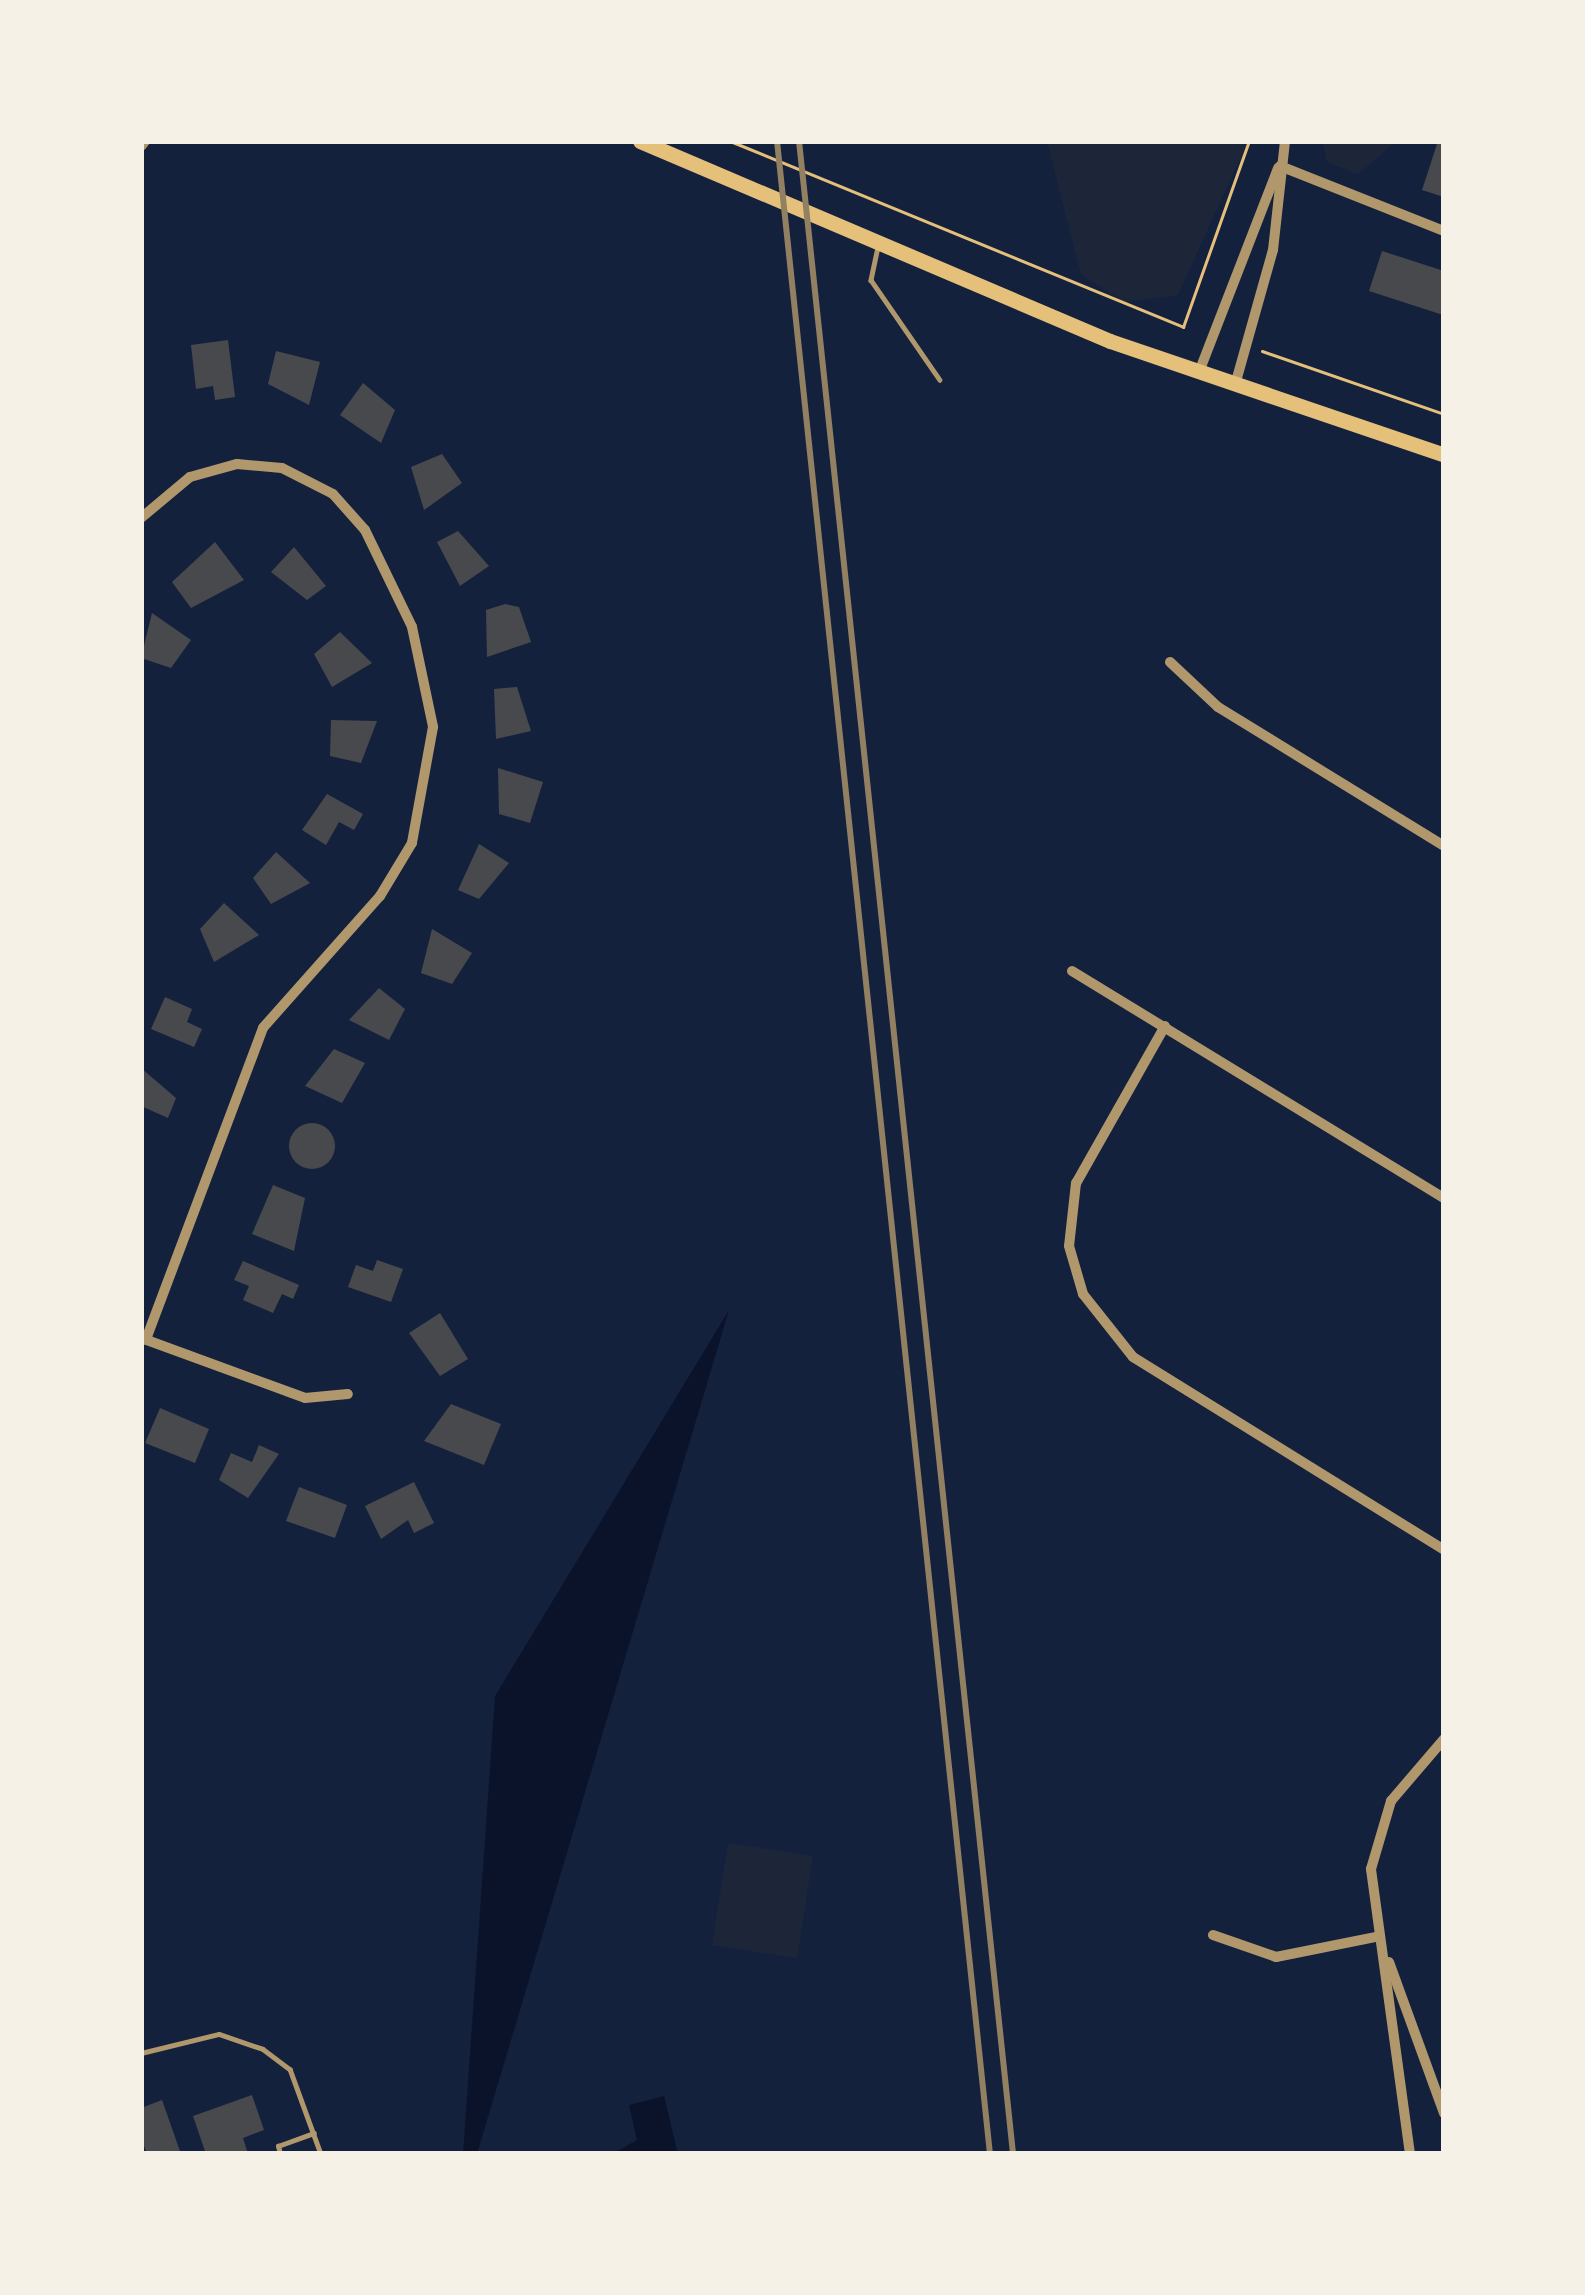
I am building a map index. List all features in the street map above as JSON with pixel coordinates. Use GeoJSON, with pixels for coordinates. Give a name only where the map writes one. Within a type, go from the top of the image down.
{"type":"FeatureCollection","features":[{"type":"Feature","properties":{"kind":"main road"},"geometry":{"type":"LineString","coordinates":[[640,141],[878,247],[1234,385],[1444,455]]}},
{"type":"Feature","properties":{"kind":"street"},"geometry":{"type":"LineString","coordinates":[[1234,385],[1273,250],[1285,141]]}},
{"type":"Feature","properties":{"kind":"street"},"geometry":{"type":"LineString","coordinates":[[1280,166],[1444,231]]}},
{"type":"Feature","properties":{"kind":"street"},"geometry":{"type":"LineString","coordinates":[[1199,372],[1280,166]]}},
{"type":"Feature","properties":{"kind":"street"},"geometry":{"type":"LineString","coordinates":[[141,518],[190,477],[237,464],[282,468],[333,494],[364,530],[412,627],[433,727],[412,843],[263,1028],[144,1339],[305,1398],[347,1394]]}},
{"type":"Feature","properties":{"kind":"street"},"geometry":{"type":"LineString","coordinates":[[1170,662],[1218,707],[1444,846]]}},
{"type":"Feature","properties":{"kind":"street"},"geometry":{"type":"LineString","coordinates":[[1072,971],[1444,1198]]}},
{"type":"Feature","properties":{"kind":"street"},"geometry":{"type":"LineString","coordinates":[[1166,1026],[1076,1183],[1070,1246],[1083,1294],[1133,1357],[1444,1550]]}},
{"type":"Feature","properties":{"kind":"street"},"geometry":{"type":"LineString","coordinates":[[1410,2154],[1371,1869],[1381,1825],[1444,1739]]}},
{"type":"Feature","properties":{"kind":"street"},"geometry":{"type":"LineString","coordinates":[[1213,1935],[1276,1958],[1380,1936]]}},
{"type":"Feature","properties":{"kind":"street"},"geometry":{"type":"LineString","coordinates":[[1380,1936],[1444,2113]]}},
{"type":"Feature","properties":{"kind":"lane"},"geometry":{"type":"LineString","coordinates":[[878,247],[871,280],[940,380]]}},
{"type":"Feature","properties":{"kind":"lane"},"geometry":{"type":"LineString","coordinates":[[141,2053],[184,2038],[244,2040],[290,2069],[321,2154]]}},
{"type":"Feature","properties":{"kind":"lane"},"geometry":{"type":"LineString","coordinates":[[280,2154],[314,2133]]}},
{"type":"Feature","properties":{"kind":"path"},"geometry":{"type":"LineString","coordinates":[[730,141],[1183,327],[1250,141]]}},
{"type":"Feature","properties":{"kind":"path"},"geometry":{"type":"LineString","coordinates":[[1258,343],[1266,361],[1444,414]]}},
{"type":"Feature","properties":{"kind":"shaded area"},"geometry":{"type":"Polygon","coordinates":[[[1047,141],[1248,141],[1178,295],[1125,302],[1081,275],[1047,141]]]}},
{"type":"Feature","properties":{"kind":"shaded area"},"geometry":{"type":"Polygon","coordinates":[[[1322,141],[1397,141],[1358,174],[1327,162],[1322,141]]]}},
{"type":"Feature","properties":{"kind":"shaded area"},"geometry":{"type":"Polygon","coordinates":[[[729,1310],[477,2154],[463,2154],[495,1696],[729,1310]]]}},
{"type":"Feature","properties":{"kind":"shaded area"},"geometry":{"type":"Polygon","coordinates":[[[728,1843],[813,1856],[797,1958],[712,1945],[728,1843]]]}},
{"type":"Feature","properties":{"kind":"shaded area"},"geometry":{"type":"Polygon","coordinates":[[[664,2096],[678,2154],[612,2154],[637,2140],[629,2105],[664,2096]]]}},
{"type":"Feature","properties":{"kind":"building"},"geometry":{"type":"Polygon","coordinates":[[[1438,141],[1444,141],[1444,197],[1422,190],[1438,141]]]}},
{"type":"Feature","properties":{"kind":"building"},"geometry":{"type":"Polygon","coordinates":[[[1382,251],[1444,271],[1443,315],[1369,291],[1382,251]]]}},
{"type":"Feature","properties":{"kind":"building"},"geometry":{"type":"Polygon","coordinates":[[[228,340],[235,397],[215,400],[213,386],[196,389],[191,345],[228,340]]]}},
{"type":"Feature","properties":{"kind":"building"},"geometry":{"type":"Polygon","coordinates":[[[276,351],[320,362],[309,405],[268,384],[276,351]]]}},
{"type":"Feature","properties":{"kind":"building"},"geometry":{"type":"Polygon","coordinates":[[[363,383],[395,410],[381,443],[340,415],[363,383]]]}},
{"type":"Feature","properties":{"kind":"building"},"geometry":{"type":"Polygon","coordinates":[[[442,454],[462,483],[424,510],[411,467],[442,454]]]}},
{"type":"Feature","properties":{"kind":"building"},"geometry":{"type":"Polygon","coordinates":[[[458,531],[489,566],[460,586],[437,542],[458,531]]]}},
{"type":"Feature","properties":{"kind":"building"},"geometry":{"type":"Polygon","coordinates":[[[215,542],[244,580],[191,608],[172,582],[215,542]]]}},
{"type":"Feature","properties":{"kind":"building"},"geometry":{"type":"Polygon","coordinates":[[[294,547],[326,586],[307,600],[271,572],[294,547]]]}},
{"type":"Feature","properties":{"kind":"building"},"geometry":{"type":"Polygon","coordinates":[[[505,604],[519,607],[531,642],[487,657],[486,610],[505,604]]]}},
{"type":"Feature","properties":{"kind":"building"},"geometry":{"type":"Polygon","coordinates":[[[152,613],[191,640],[171,668],[141,658],[152,613]]]}},
{"type":"Feature","properties":{"kind":"building"},"geometry":{"type":"Polygon","coordinates":[[[340,632],[372,663],[332,687],[314,654],[340,632]]]}},
{"type":"Feature","properties":{"kind":"building"},"geometry":{"type":"Polygon","coordinates":[[[517,687],[531,731],[496,739],[494,689],[517,687]]]}},
{"type":"Feature","properties":{"kind":"building"},"geometry":{"type":"Polygon","coordinates":[[[331,720],[377,721],[361,763],[330,756],[331,720]]]}},
{"type":"Feature","properties":{"kind":"building"},"geometry":{"type":"Polygon","coordinates":[[[498,768],[543,782],[530,823],[499,814],[498,768]]]}},
{"type":"Feature","properties":{"kind":"building"},"geometry":{"type":"Polygon","coordinates":[[[327,794],[363,814],[354,830],[339,822],[326,845],[302,830],[327,794]]]}},
{"type":"Feature","properties":{"kind":"building"},"geometry":{"type":"Polygon","coordinates":[[[479,844],[509,863],[479,899],[458,890],[479,844]]]}},
{"type":"Feature","properties":{"kind":"building"},"geometry":{"type":"Polygon","coordinates":[[[276,852],[310,883],[271,904],[253,878],[276,852]]]}},
{"type":"Feature","properties":{"kind":"building"},"geometry":{"type":"Polygon","coordinates":[[[224,903],[259,935],[214,962],[200,929],[224,903]]]}},
{"type":"Feature","properties":{"kind":"building"},"geometry":{"type":"Polygon","coordinates":[[[432,929],[472,953],[452,984],[421,973],[432,929]]]}},
{"type":"Feature","properties":{"kind":"building"},"geometry":{"type":"Polygon","coordinates":[[[379,988],[405,1009],[389,1040],[349,1020],[379,988]]]}},
{"type":"Feature","properties":{"kind":"building"},"geometry":{"type":"Polygon","coordinates":[[[165,997],[192,1009],[187,1022],[202,1029],[194,1047],[151,1029],[165,997]]]}},
{"type":"Feature","properties":{"kind":"building"},"geometry":{"type":"Polygon","coordinates":[[[334,1049],[365,1063],[342,1103],[305,1086],[334,1049]]]}},
{"type":"Feature","properties":{"kind":"building"},"geometry":{"type":"Polygon","coordinates":[[[141,1068],[176,1098],[168,1118],[141,1106],[141,1068]]]}},
{"type":"Feature","properties":{"kind":"building"},"geometry":{"type":"Polygon","coordinates":[[[312,1123],[328,1130],[335,1146],[328,1162],[312,1169],[296,1162],[289,1146],[296,1130],[312,1123]]]}},
{"type":"Feature","properties":{"kind":"building"},"geometry":{"type":"Polygon","coordinates":[[[273,1185],[305,1198],[294,1251],[252,1234],[273,1185]]]}},
{"type":"Feature","properties":{"kind":"building"},"geometry":{"type":"Polygon","coordinates":[[[377,1260],[403,1269],[391,1302],[348,1287],[356,1265],[373,1271],[377,1260]]]}},
{"type":"Feature","properties":{"kind":"building"},"geometry":{"type":"Polygon","coordinates":[[[243,1261],[299,1285],[293,1299],[282,1294],[273,1313],[243,1300],[249,1286],[234,1280],[243,1261]]]}},
{"type":"Feature","properties":{"kind":"building"},"geometry":{"type":"Polygon","coordinates":[[[440,1313],[468,1359],[440,1376],[409,1333],[440,1313]]]}},
{"type":"Feature","properties":{"kind":"building"},"geometry":{"type":"Polygon","coordinates":[[[451,1404],[501,1424],[484,1465],[424,1441],[451,1404]]]}},
{"type":"Feature","properties":{"kind":"building"},"geometry":{"type":"Polygon","coordinates":[[[160,1408],[209,1429],[195,1463],[145,1443],[160,1408]]]}},
{"type":"Feature","properties":{"kind":"building"},"geometry":{"type":"Polygon","coordinates":[[[259,1445],[279,1454],[248,1498],[219,1480],[231,1453],[252,1462],[259,1445]]]}},
{"type":"Feature","properties":{"kind":"building"},"geometry":{"type":"Polygon","coordinates":[[[414,1482],[434,1523],[414,1533],[408,1520],[381,1539],[365,1506],[414,1482]]]}},
{"type":"Feature","properties":{"kind":"building"},"geometry":{"type":"Polygon","coordinates":[[[299,1487],[347,1505],[335,1538],[286,1521],[299,1487]]]}},
{"type":"Feature","properties":{"kind":"building"},"geometry":{"type":"Polygon","coordinates":[[[252,2095],[264,2130],[243,2138],[248,2154],[206,2154],[193,2116],[252,2095]]]}},
{"type":"Feature","properties":{"kind":"building"},"geometry":{"type":"Polygon","coordinates":[[[162,2100],[181,2154],[147,2154],[141,2138],[141,2108],[162,2100]]]}},
{"type":"Feature","properties":{"kind":"railway"},"geometry":{"type":"LineString","coordinates":[[777,141],[990,2154]]}},
{"type":"Feature","properties":{"kind":"railway"},"geometry":{"type":"LineString","coordinates":[[799,141],[1013,2154]]}}]}
